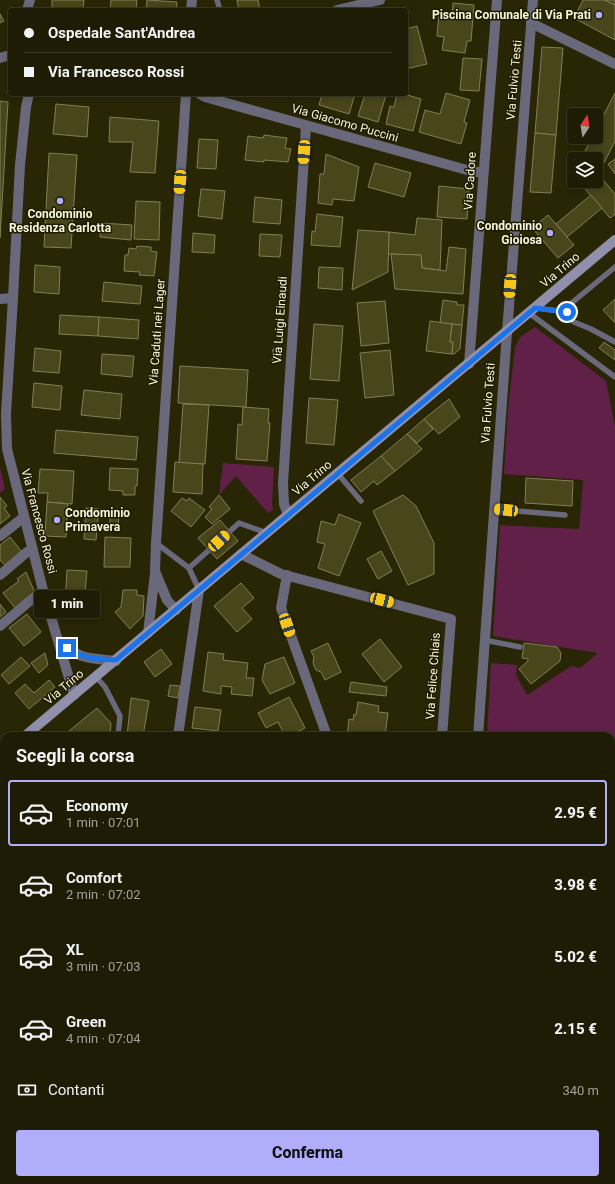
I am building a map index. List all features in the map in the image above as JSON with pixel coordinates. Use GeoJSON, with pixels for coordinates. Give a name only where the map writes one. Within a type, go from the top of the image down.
{"type":"FeatureCollection","features":[{"type":"Feature","properties":{"kind":"main road","name":"Via Trino"},"geometry":{"type":"LineString","coordinates":[[30,732],[615,240]]}},
{"type":"Feature","properties":{"kind":"street"},"geometry":{"type":"LineString","coordinates":[[346,8],[380,0]]}},
{"type":"Feature","properties":{"kind":"street","name":"Via Cadore"},"geometry":{"type":"LineString","coordinates":[[469,364],[497,0]]}},
{"type":"Feature","properties":{"kind":"street","name":"Via Fulvio Testi"},"geometry":{"type":"LineString","coordinates":[[478,732],[533,0]]}},
{"type":"Feature","properties":{"kind":"street"},"geometry":{"type":"LineString","coordinates":[[531,23],[615,64]]}},
{"type":"Feature","properties":{"kind":"street","name":"Via Francesco Rossi"},"geometry":{"type":"LineString","coordinates":[[29,96],[20,165],[14,298],[6,414],[3,432],[43,590],[74,695]]}},
{"type":"Feature","properties":{"kind":"street","name":"Via Caduti nei Lager"},"geometry":{"type":"LineString","coordinates":[[148,633],[155,571],[186,96]]}},
{"type":"Feature","properties":{"kind":"street","name":"Via Giacomo Puccini"},"geometry":{"type":"LineString","coordinates":[[203,96],[306,126],[467,170],[483,173]]}},
{"type":"Feature","properties":{"kind":"street","name":"Via Luigi Einaudi"},"geometry":{"type":"LineString","coordinates":[[288,515],[284,504],[283,483],[306,126]]}},
{"type":"Feature","properties":{"kind":"street"},"geometry":{"type":"LineString","coordinates":[[0,299],[14,298]]}},
{"type":"Feature","properties":{"kind":"street"},"geometry":{"type":"LineString","coordinates":[[0,536],[24,517]]}},
{"type":"Feature","properties":{"kind":"street"},"geometry":{"type":"LineString","coordinates":[[0,575],[27,552],[33,550]]}},
{"type":"Feature","properties":{"kind":"street"},"geometry":{"type":"LineString","coordinates":[[241,554],[287,575],[281,608],[326,732]]}},
{"type":"Feature","properties":{"kind":"street","name":"Via Caduti nei Lager"},"geometry":{"type":"LineString","coordinates":[[155,571],[167,600],[176,610]]}},
{"type":"Feature","properties":{"kind":"street","name":"Via Felice Chiais"},"geometry":{"type":"LineString","coordinates":[[287,575],[450,619],[442,732]]}},
{"type":"Feature","properties":{"kind":"street"},"geometry":{"type":"LineString","coordinates":[[0,626],[43,590]]}},
{"type":"Feature","properties":{"kind":"street"},"geometry":{"type":"LineString","coordinates":[[179,732],[199,590]]}},
{"type":"Feature","properties":{"kind":"street","name":"Via Francesco Rossi"},"geometry":{"type":"LineString","coordinates":[[58,638],[67,648],[76,654],[88,658],[116,660]]}},
{"type":"Feature","properties":{"kind":"lane"},"geometry":{"type":"LineString","coordinates":[[615,267],[568,306],[567,312],[574,322],[590,328],[615,342]]}},
{"type":"Feature","properties":{"kind":"lane"},"geometry":{"type":"LineString","coordinates":[[532,310],[567,312]]}},
{"type":"Feature","properties":{"kind":"lane"},"geometry":{"type":"LineString","coordinates":[[532,310],[615,377]]}},
{"type":"Feature","properties":{"kind":"lane"},"geometry":{"type":"LineString","coordinates":[[338,474],[362,501]]}},
{"type":"Feature","properties":{"kind":"lane"},"geometry":{"type":"LineString","coordinates":[[494,509],[565,515]]}},
{"type":"Feature","properties":{"kind":"lane"},"geometry":{"type":"LineString","coordinates":[[189,568],[239,523],[267,533]]}},
{"type":"Feature","properties":{"kind":"lane"},"geometry":{"type":"LineString","coordinates":[[156,543],[189,568],[199,590]]}},
{"type":"Feature","properties":{"kind":"lane"},"geometry":{"type":"LineString","coordinates":[[484,640],[520,647]]}},
{"type":"Feature","properties":{"kind":"lane"},"geometry":{"type":"LineString","coordinates":[[96,677],[105,687],[120,716],[118,732]]}},
{"type":"Feature","properties":{"kind":"shaded area"},"geometry":{"type":"Polygon","coordinates":[[[535,327],[606,381],[615,426],[615,732],[487,732],[491,663],[517,665],[516,675],[527,695],[571,666],[580,668],[598,653],[493,636],[500,525],[579,529],[583,480],[504,474],[508,409],[515,347],[520,337],[535,327]]]}},
{"type":"Feature","properties":{"kind":"shaded area"},"geometry":{"type":"Polygon","coordinates":[[[223,463],[274,467],[273,510],[268,513],[236,476],[219,495],[223,463]]]}},
{"type":"Feature","properties":{"kind":"shaded area"},"geometry":{"type":"Polygon","coordinates":[[[0,467],[5,489],[0,493],[0,467]]]}},
{"type":"Feature","properties":{"kind":"building"},"geometry":{"type":"Polygon","coordinates":[[[52,0],[84,0],[83,8],[52,8],[52,0]]]}},
{"type":"Feature","properties":{"kind":"building"},"geometry":{"type":"Polygon","coordinates":[[[111,0],[137,0],[136,8],[110,8],[111,0]]]}},
{"type":"Feature","properties":{"kind":"building"},"geometry":{"type":"Polygon","coordinates":[[[147,0],[177,2],[176,8],[146,8],[147,0]]]}},
{"type":"Feature","properties":{"kind":"building"},"geometry":{"type":"Polygon","coordinates":[[[237,0],[258,0],[260,8],[239,8],[237,0]]]}},
{"type":"Feature","properties":{"kind":"building"},"geometry":{"type":"Polygon","coordinates":[[[583,0],[605,0],[615,5],[615,40],[574,18],[583,0]]]}},
{"type":"Feature","properties":{"kind":"building"},"geometry":{"type":"Polygon","coordinates":[[[605,0],[615,0],[615,5],[605,0]]]}},
{"type":"Feature","properties":{"kind":"building"},"geometry":{"type":"Polygon","coordinates":[[[453,3],[474,5],[471,41],[467,41],[465,53],[442,50],[444,37],[437,36],[439,14],[452,15],[453,3]]]}},
{"type":"Feature","properties":{"kind":"building"},"geometry":{"type":"Polygon","coordinates":[[[0,14],[4,21],[0,23],[0,14]]]}},
{"type":"Feature","properties":{"kind":"building"},"geometry":{"type":"Polygon","coordinates":[[[417,26],[427,64],[408,69],[408,28],[417,26]]]}},
{"type":"Feature","properties":{"kind":"building"},"geometry":{"type":"Polygon","coordinates":[[[542,47],[563,48],[556,135],[535,133],[542,47]]]}},
{"type":"Feature","properties":{"kind":"building"},"geometry":{"type":"Polygon","coordinates":[[[463,58],[482,59],[479,91],[460,90],[463,58]]]}},
{"type":"Feature","properties":{"kind":"building"},"geometry":{"type":"Polygon","coordinates":[[[446,93],[470,100],[464,122],[467,123],[461,144],[419,132],[425,110],[440,114],[446,93]]]}},
{"type":"Feature","properties":{"kind":"building"},"geometry":{"type":"Polygon","coordinates":[[[615,93],[615,141],[604,163],[603,152],[584,152],[588,144],[603,144],[603,116],[615,93]]]}},
{"type":"Feature","properties":{"kind":"building"},"geometry":{"type":"Polygon","coordinates":[[[408,95],[421,99],[413,131],[386,124],[390,106],[394,107],[397,96],[408,95]]]}},
{"type":"Feature","properties":{"kind":"building"},"geometry":{"type":"Polygon","coordinates":[[[321,96],[354,96],[349,114],[319,105],[321,96]]]}},
{"type":"Feature","properties":{"kind":"building"},"geometry":{"type":"Polygon","coordinates":[[[364,96],[386,96],[378,122],[358,116],[364,96]]]}},
{"type":"Feature","properties":{"kind":"building"},"geometry":{"type":"Polygon","coordinates":[[[0,101],[8,102],[0,238],[0,101]]]}},
{"type":"Feature","properties":{"kind":"building"},"geometry":{"type":"Polygon","coordinates":[[[56,104],[89,107],[87,137],[53,134],[56,104]]]}},
{"type":"Feature","properties":{"kind":"building"},"geometry":{"type":"Polygon","coordinates":[[[110,117],[159,121],[155,173],[130,172],[133,142],[109,142],[110,117]]]}},
{"type":"Feature","properties":{"kind":"building"},"geometry":{"type":"Polygon","coordinates":[[[535,133],[556,135],[551,193],[530,192],[535,133]]]}},
{"type":"Feature","properties":{"kind":"building"},"geometry":{"type":"Polygon","coordinates":[[[264,135],[287,138],[285,148],[291,149],[288,162],[245,160],[248,136],[263,138],[264,135]]]}},
{"type":"Feature","properties":{"kind":"building"},"geometry":{"type":"Polygon","coordinates":[[[199,139],[218,140],[216,169],[197,168],[199,139]]]}},
{"type":"Feature","properties":{"kind":"building","name":"Condominio Residenza Carlotta"},"geometry":{"type":"Polygon","coordinates":[[[49,153],[77,155],[71,248],[44,247],[49,153]]]}},
{"type":"Feature","properties":{"kind":"building"},"geometry":{"type":"Polygon","coordinates":[[[326,154],[359,167],[354,201],[333,199],[332,205],[318,203],[320,174],[324,174],[326,154]]]}},
{"type":"Feature","properties":{"kind":"building"},"geometry":{"type":"Polygon","coordinates":[[[615,159],[615,174],[608,164],[615,159]]]}},
{"type":"Feature","properties":{"kind":"building"},"geometry":{"type":"Polygon","coordinates":[[[375,163],[411,173],[404,197],[368,187],[375,163]]]}},
{"type":"Feature","properties":{"kind":"building"},"geometry":{"type":"Polygon","coordinates":[[[603,180],[615,194],[615,214],[610,218],[585,189],[603,188],[603,180]]]}},
{"type":"Feature","properties":{"kind":"building"},"geometry":{"type":"Polygon","coordinates":[[[439,186],[469,189],[467,219],[437,217],[439,186]]]}},
{"type":"Feature","properties":{"kind":"building"},"geometry":{"type":"Polygon","coordinates":[[[201,189],[225,191],[222,219],[198,216],[201,189]]]}},
{"type":"Feature","properties":{"kind":"building"},"geometry":{"type":"Polygon","coordinates":[[[591,195],[602,208],[567,237],[556,224],[591,195]]]}},
{"type":"Feature","properties":{"kind":"building"},"geometry":{"type":"Polygon","coordinates":[[[255,197],[282,200],[280,224],[253,222],[255,197]]]}},
{"type":"Feature","properties":{"kind":"building"},"geometry":{"type":"Polygon","coordinates":[[[136,201],[160,202],[159,240],[134,239],[136,201]]]}},
{"type":"Feature","properties":{"kind":"building"},"geometry":{"type":"Polygon","coordinates":[[[317,214],[343,217],[340,247],[311,245],[312,231],[315,232],[317,214]]]}},
{"type":"Feature","properties":{"kind":"building","name":"Condominio Gioiosa"},"geometry":{"type":"Polygon","coordinates":[[[548,215],[574,245],[558,258],[532,228],[548,215]]]}},
{"type":"Feature","properties":{"kind":"building"},"geometry":{"type":"Polygon","coordinates":[[[417,218],[442,220],[440,270],[422,268],[421,255],[388,254],[389,232],[415,235],[417,218]]]}},
{"type":"Feature","properties":{"kind":"building"},"geometry":{"type":"Polygon","coordinates":[[[101,223],[132,225],[131,240],[100,237],[101,223]]]}},
{"type":"Feature","properties":{"kind":"building"},"geometry":{"type":"Polygon","coordinates":[[[358,230],[389,232],[388,272],[352,290],[358,230]]]}},
{"type":"Feature","properties":{"kind":"building"},"geometry":{"type":"Polygon","coordinates":[[[193,233],[215,235],[214,253],[192,252],[193,233]]]}},
{"type":"Feature","properties":{"kind":"building"},"geometry":{"type":"Polygon","coordinates":[[[260,234],[282,235],[280,257],[259,256],[260,234]]]}},
{"type":"Feature","properties":{"kind":"building"},"geometry":{"type":"Polygon","coordinates":[[[137,246],[151,247],[151,251],[157,252],[154,276],[139,275],[140,272],[124,271],[125,255],[128,255],[129,248],[136,249],[137,246]]]}},
{"type":"Feature","properties":{"kind":"building"},"geometry":{"type":"Polygon","coordinates":[[[449,247],[466,249],[463,294],[395,289],[391,254],[421,255],[422,268],[446,271],[449,247]]]}},
{"type":"Feature","properties":{"kind":"building"},"geometry":{"type":"Polygon","coordinates":[[[35,265],[60,267],[59,294],[34,292],[35,265]]]}},
{"type":"Feature","properties":{"kind":"building"},"geometry":{"type":"Polygon","coordinates":[[[319,267],[343,268],[342,290],[318,288],[319,267]]]}},
{"type":"Feature","properties":{"kind":"building"},"geometry":{"type":"Polygon","coordinates":[[[104,282],[142,286],[140,304],[102,301],[104,282]]]}},
{"type":"Feature","properties":{"kind":"building"},"geometry":{"type":"Polygon","coordinates":[[[615,299],[615,323],[603,310],[615,299]]]}},
{"type":"Feature","properties":{"kind":"building"},"geometry":{"type":"Polygon","coordinates":[[[443,300],[457,302],[457,305],[464,305],[462,325],[440,323],[443,300]]]}},
{"type":"Feature","properties":{"kind":"building"},"geometry":{"type":"Polygon","coordinates":[[[385,301],[389,343],[361,346],[357,303],[385,301]]]}},
{"type":"Feature","properties":{"kind":"building"},"geometry":{"type":"Polygon","coordinates":[[[60,315],[99,317],[98,336],[59,334],[60,315]]]}},
{"type":"Feature","properties":{"kind":"building"},"geometry":{"type":"Polygon","coordinates":[[[99,317],[139,320],[138,339],[98,336],[99,317]]]}},
{"type":"Feature","properties":{"kind":"building"},"geometry":{"type":"Polygon","coordinates":[[[430,321],[452,324],[450,342],[453,342],[452,354],[426,351],[430,321]]]}},
{"type":"Feature","properties":{"kind":"building"},"geometry":{"type":"Polygon","coordinates":[[[314,324],[343,326],[339,381],[310,379],[314,324]]]}},
{"type":"Feature","properties":{"kind":"building"},"geometry":{"type":"Polygon","coordinates":[[[452,324],[462,325],[460,349],[454,354],[452,354],[453,342],[450,342],[452,324]]]}},
{"type":"Feature","properties":{"kind":"building"},"geometry":{"type":"Polygon","coordinates":[[[604,342],[615,350],[615,360],[599,348],[604,342]]]}},
{"type":"Feature","properties":{"kind":"building"},"geometry":{"type":"Polygon","coordinates":[[[35,348],[61,351],[59,373],[33,371],[35,348]]]}},
{"type":"Feature","properties":{"kind":"building"},"geometry":{"type":"Polygon","coordinates":[[[273,349],[281,349],[280,362],[272,361],[273,349]]]}},
{"type":"Feature","properties":{"kind":"building"},"geometry":{"type":"Polygon","coordinates":[[[390,350],[394,395],[365,398],[360,353],[390,350]]]}},
{"type":"Feature","properties":{"kind":"building"},"geometry":{"type":"Polygon","coordinates":[[[102,354],[134,356],[132,377],[101,374],[102,354]]]}},
{"type":"Feature","properties":{"kind":"building"},"geometry":{"type":"Polygon","coordinates":[[[180,366],[248,370],[246,407],[178,403],[180,366]]]}},
{"type":"Feature","properties":{"kind":"building"},"geometry":{"type":"Polygon","coordinates":[[[34,383],[62,386],[60,410],[32,407],[34,383]]]}},
{"type":"Feature","properties":{"kind":"building"},"geometry":{"type":"Polygon","coordinates":[[[84,390],[122,394],[120,419],[81,415],[84,390]]]}},
{"type":"Feature","properties":{"kind":"building"},"geometry":{"type":"Polygon","coordinates":[[[309,398],[338,400],[334,445],[306,443],[309,398]]]}},
{"type":"Feature","properties":{"kind":"building"},"geometry":{"type":"Polygon","coordinates":[[[449,399],[460,417],[439,434],[424,419],[449,399]]]}},
{"type":"Feature","properties":{"kind":"building"},"geometry":{"type":"Polygon","coordinates":[[[183,404],[209,405],[205,464],[179,463],[183,404]]]}},
{"type":"Feature","properties":{"kind":"building"},"geometry":{"type":"Polygon","coordinates":[[[243,407],[269,409],[268,423],[270,423],[267,461],[236,459],[238,424],[242,425],[243,407]]]}},
{"type":"Feature","properties":{"kind":"building"},"geometry":{"type":"Polygon","coordinates":[[[424,419],[433,429],[417,443],[407,434],[424,419]]]}},
{"type":"Feature","properties":{"kind":"building"},"geometry":{"type":"Polygon","coordinates":[[[56,430],[138,437],[136,460],[54,453],[56,430]]]}},
{"type":"Feature","properties":{"kind":"building"},"geometry":{"type":"Polygon","coordinates":[[[407,434],[422,449],[395,471],[381,456],[407,434]]]}},
{"type":"Feature","properties":{"kind":"building"},"geometry":{"type":"Polygon","coordinates":[[[381,456],[395,471],[377,485],[374,481],[361,492],[351,480],[381,456]]]}},
{"type":"Feature","properties":{"kind":"building"},"geometry":{"type":"Polygon","coordinates":[[[175,462],[203,464],[202,494],[173,492],[175,462]]]}},
{"type":"Feature","properties":{"kind":"building"},"geometry":{"type":"Polygon","coordinates":[[[110,468],[138,469],[135,495],[123,495],[123,491],[109,490],[110,468]]]}},
{"type":"Feature","properties":{"kind":"building"},"geometry":{"type":"Polygon","coordinates":[[[40,469],[74,471],[72,504],[47,502],[48,493],[38,493],[40,469]]]}},
{"type":"Feature","properties":{"kind":"building"},"geometry":{"type":"Polygon","coordinates":[[[526,478],[573,481],[572,506],[525,503],[526,478]]]}},
{"type":"Feature","properties":{"kind":"building"},"geometry":{"type":"Polygon","coordinates":[[[219,495],[230,509],[212,524],[205,517],[212,509],[209,507],[219,495]]]}},
{"type":"Feature","properties":{"kind":"building"},"geometry":{"type":"Polygon","coordinates":[[[403,495],[416,506],[434,543],[434,574],[408,585],[373,511],[403,495]]]}},
{"type":"Feature","properties":{"kind":"building"},"geometry":{"type":"Polygon","coordinates":[[[0,497],[7,506],[4,508],[10,516],[0,524],[0,497]]]}},
{"type":"Feature","properties":{"kind":"building"},"geometry":{"type":"Polygon","coordinates":[[[182,498],[187,501],[189,498],[205,510],[191,527],[171,511],[182,498]]]}},
{"type":"Feature","properties":{"kind":"building","name":"Condominio Primavera"},"geometry":{"type":"Polygon","coordinates":[[[47,502],[68,504],[66,537],[45,536],[47,502]]]}},
{"type":"Feature","properties":{"kind":"building"},"geometry":{"type":"Polygon","coordinates":[[[86,508],[99,509],[96,540],[84,539],[86,508]]]}},
{"type":"Feature","properties":{"kind":"building"},"geometry":{"type":"Polygon","coordinates":[[[110,514],[119,515],[118,525],[110,525],[110,514]]]}},
{"type":"Feature","properties":{"kind":"building"},"geometry":{"type":"Polygon","coordinates":[[[339,514],[361,523],[339,576],[318,568],[325,544],[317,542],[321,521],[335,525],[339,514]]]}},
{"type":"Feature","properties":{"kind":"building"},"geometry":{"type":"Polygon","coordinates":[[[220,520],[238,541],[217,559],[198,538],[220,520]]]}},
{"type":"Feature","properties":{"kind":"building"},"geometry":{"type":"Polygon","coordinates":[[[10,537],[22,552],[5,565],[0,560],[0,545],[10,537]]]}},
{"type":"Feature","properties":{"kind":"building"},"geometry":{"type":"Polygon","coordinates":[[[105,537],[131,538],[130,567],[104,567],[105,537]]]}},
{"type":"Feature","properties":{"kind":"building"},"geometry":{"type":"Polygon","coordinates":[[[381,551],[392,571],[378,579],[367,559],[381,551]]]}},
{"type":"Feature","properties":{"kind":"building"},"geometry":{"type":"Polygon","coordinates":[[[67,570],[87,571],[84,604],[65,603],[67,570]]]}},
{"type":"Feature","properties":{"kind":"building"},"geometry":{"type":"Polygon","coordinates":[[[26,572],[35,593],[16,609],[3,593],[19,581],[17,579],[26,572]]]}},
{"type":"Feature","properties":{"kind":"building"},"geometry":{"type":"Polygon","coordinates":[[[241,583],[254,598],[242,608],[252,619],[237,632],[214,606],[241,583]]]}},
{"type":"Feature","properties":{"kind":"building"},"geometry":{"type":"Polygon","coordinates":[[[123,590],[137,590],[137,595],[144,596],[143,616],[130,629],[115,612],[121,607],[123,590]]]}},
{"type":"Feature","properties":{"kind":"building"},"geometry":{"type":"Polygon","coordinates":[[[0,604],[6,612],[0,617],[0,604]]]}},
{"type":"Feature","properties":{"kind":"building"},"geometry":{"type":"Polygon","coordinates":[[[27,614],[41,632],[24,646],[9,628],[27,614]]]}},
{"type":"Feature","properties":{"kind":"building"},"geometry":{"type":"Polygon","coordinates":[[[380,639],[402,667],[384,682],[362,654],[380,639]]]}},
{"type":"Feature","properties":{"kind":"building"},"geometry":{"type":"Polygon","coordinates":[[[328,643],[341,672],[325,680],[321,672],[316,670],[314,666],[314,657],[311,651],[328,643]]]}},
{"type":"Feature","properties":{"kind":"building"},"geometry":{"type":"Polygon","coordinates":[[[524,643],[557,647],[561,653],[560,661],[531,684],[519,669],[528,661],[528,659],[522,658],[524,643]]]}},
{"type":"Feature","properties":{"kind":"building"},"geometry":{"type":"Polygon","coordinates":[[[161,649],[172,664],[155,677],[144,662],[161,649]]]}},
{"type":"Feature","properties":{"kind":"building"},"geometry":{"type":"Polygon","coordinates":[[[208,652],[224,654],[223,660],[248,663],[246,678],[254,678],[252,696],[231,694],[232,687],[221,686],[221,694],[203,691],[208,652]]]}},
{"type":"Feature","properties":{"kind":"building"},"geometry":{"type":"Polygon","coordinates":[[[45,653],[48,665],[39,673],[31,663],[45,653]]]}},
{"type":"Feature","properties":{"kind":"building"},"geometry":{"type":"Polygon","coordinates":[[[21,657],[30,666],[9,684],[1,675],[21,657]]]}},
{"type":"Feature","properties":{"kind":"building"},"geometry":{"type":"Polygon","coordinates":[[[284,657],[295,683],[270,694],[262,680],[265,664],[284,657]]]}},
{"type":"Feature","properties":{"kind":"building"},"geometry":{"type":"Polygon","coordinates":[[[49,680],[55,687],[29,709],[15,693],[25,684],[34,693],[49,680]]]}},
{"type":"Feature","properties":{"kind":"building"},"geometry":{"type":"Polygon","coordinates":[[[351,682],[387,687],[386,696],[349,692],[351,682]]]}},
{"type":"Feature","properties":{"kind":"building"},"geometry":{"type":"Polygon","coordinates":[[[170,685],[180,686],[178,698],[168,696],[170,685]]]}},
{"type":"Feature","properties":{"kind":"building"},"geometry":{"type":"Polygon","coordinates":[[[289,697],[305,728],[297,732],[283,732],[278,722],[266,728],[258,713],[289,697]]]}},
{"type":"Feature","properties":{"kind":"building"},"geometry":{"type":"Polygon","coordinates":[[[131,698],[149,701],[144,732],[127,732],[131,698]]]}},
{"type":"Feature","properties":{"kind":"building"},"geometry":{"type":"Polygon","coordinates":[[[358,702],[379,706],[378,712],[388,713],[386,732],[347,732],[349,719],[353,720],[354,714],[356,715],[358,702]]]}},
{"type":"Feature","properties":{"kind":"building"},"geometry":{"type":"Polygon","coordinates":[[[195,707],[221,710],[218,731],[192,728],[195,707]]]}},
{"type":"Feature","properties":{"kind":"building"},"geometry":{"type":"Polygon","coordinates":[[[97,708],[111,723],[110,732],[68,732],[97,708]]]}},
{"type":"Feature","properties":{"kind":"place","name":"Piscina Comunale di Via Prati"},"geometry":{"type":"Point","coordinates":[599,15]}},
{"type":"Feature","properties":{"kind":"place","name":"Condominio Residenza Carlotta"},"geometry":{"type":"Point","coordinates":[60,201]}},
{"type":"Feature","properties":{"kind":"place","name":"Condominio Gioiosa"},"geometry":{"type":"Point","coordinates":[550,233]}},
{"type":"Feature","properties":{"kind":"place","name":"Condominio Primavera"},"geometry":{"type":"Point","coordinates":[57,520]}},
{"type":"Feature","properties":{"kind":"route"},"geometry":{"type":"LineString","coordinates":[[67,648],[76,654],[88,658],[116,660],[535,308],[567,312]]}}]}
